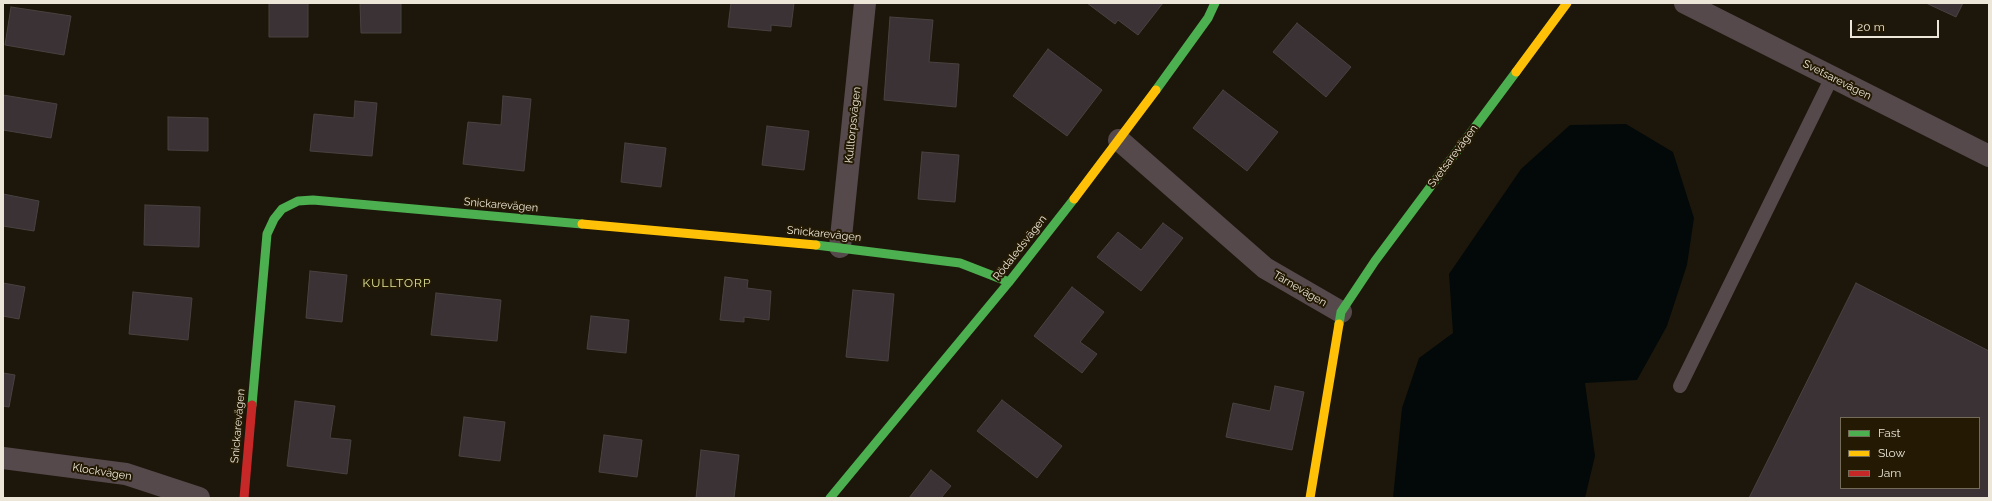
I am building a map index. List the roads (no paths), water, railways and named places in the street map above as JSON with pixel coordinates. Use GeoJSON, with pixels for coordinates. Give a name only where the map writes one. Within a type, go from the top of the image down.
{"type":"FeatureCollection","features":[{"type":"Feature","properties":{"kind":"street","name":"Kulltorpsvägen"},"geometry":{"type":"LineString","coordinates":[[840,247],[865,3]]}},
{"type":"Feature","properties":{"kind":"street","name":"Rödaledsvägen"},"geometry":{"type":"LineString","coordinates":[[830,498],[1009,282],[1119,140],[1208,18],[1216,3]]}},
{"type":"Feature","properties":{"kind":"street","name":"Svetsarevägen"},"geometry":{"type":"LineString","coordinates":[[1341,312],[1374,261],[1567,3]]}},
{"type":"Feature","properties":{"kind":"street","name":"Svetsarevägen"},"geometry":{"type":"LineString","coordinates":[[1685,3],[1989,156]]}},
{"type":"Feature","properties":{"kind":"street","name":"Tärnevägen"},"geometry":{"type":"LineString","coordinates":[[1119,140],[1265,268],[1341,312]]}},
{"type":"Feature","properties":{"kind":"street","name":"Snickarevägen"},"geometry":{"type":"LineString","coordinates":[[244,498],[267,234],[274,219],[282,209],[298,201],[313,200],[840,247],[960,263],[1009,282]]}},
{"type":"Feature","properties":{"kind":"street"},"geometry":{"type":"LineString","coordinates":[[1310,498],[1341,312]]}},
{"type":"Feature","properties":{"kind":"street","name":"Klockvägen"},"geometry":{"type":"LineString","coordinates":[[3,458],[126,474],[199,498]]}},
{"type":"Feature","properties":{"kind":"lane"},"geometry":{"type":"LineString","coordinates":[[1680,386],[1832,77]]}},
{"type":"Feature","properties":{"kind":"district","name":"KULLTORP"},"geometry":{"type":"Point","coordinates":[397,283]}}]}
